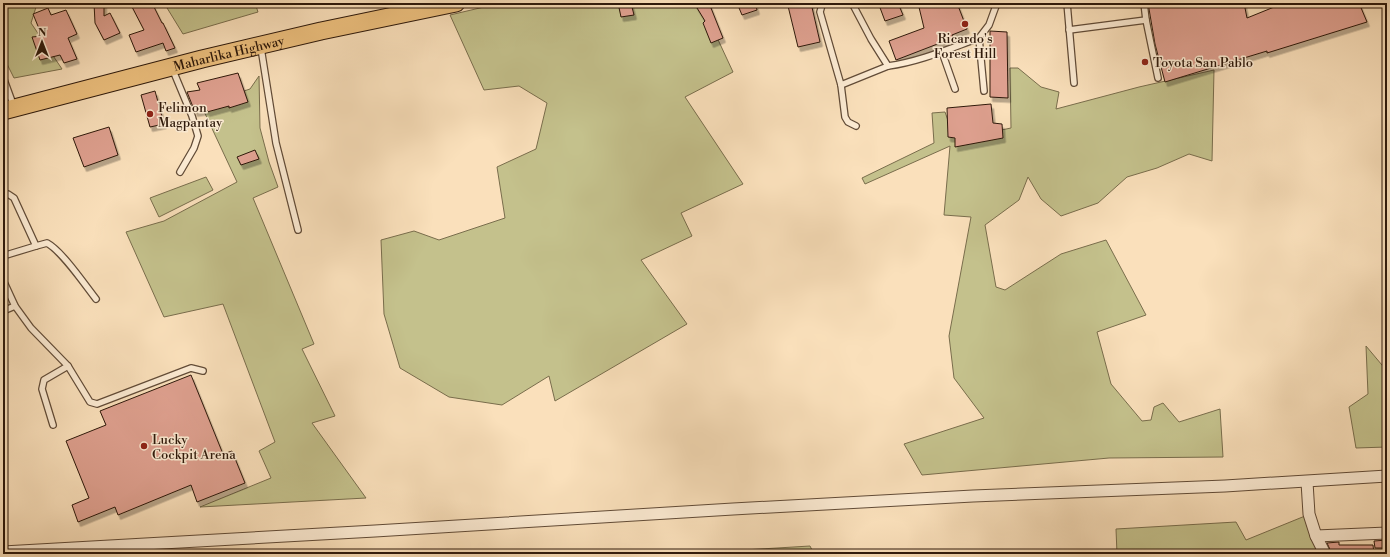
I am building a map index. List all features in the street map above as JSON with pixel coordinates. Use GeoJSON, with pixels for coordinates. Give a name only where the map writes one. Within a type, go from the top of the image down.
{"type":"FeatureCollection","features":[{"type":"Feature","properties":{"kind":"main road","name":"Maharlika Highway"},"geometry":{"type":"LineString","coordinates":[[9,110],[260,46],[430,6],[456,3]]}},
{"type":"Feature","properties":{"kind":"street"},"geometry":{"type":"LineString","coordinates":[[3,552],[733,509],[973,496],[1306,482],[1387,476]]}},
{"type":"Feature","properties":{"kind":"street"},"geometry":{"type":"LineString","coordinates":[[1306,482],[1309,514],[1316,536],[1325,554]]}},
{"type":"Feature","properties":{"kind":"street"},"geometry":{"type":"LineString","coordinates":[[1316,536],[1387,534]]}},
{"type":"Feature","properties":{"kind":"lane"},"geometry":{"type":"LineString","coordinates":[[827,3],[822,5],[820,12],[841,85],[845,117],[848,122],[856,126]]}},
{"type":"Feature","properties":{"kind":"lane"},"geometry":{"type":"LineString","coordinates":[[852,3],[871,39],[888,66]]}},
{"type":"Feature","properties":{"kind":"lane"},"geometry":{"type":"LineString","coordinates":[[841,85],[888,66],[897,65],[942,52],[979,38],[989,25],[997,3]]}},
{"type":"Feature","properties":{"kind":"lane"},"geometry":{"type":"LineString","coordinates":[[1067,3],[1074,83]]}},
{"type":"Feature","properties":{"kind":"lane"},"geometry":{"type":"LineString","coordinates":[[1144,3],[1158,78]]}},
{"type":"Feature","properties":{"kind":"lane"},"geometry":{"type":"LineString","coordinates":[[1069,30],[1146,20]]}},
{"type":"Feature","properties":{"kind":"lane"},"geometry":{"type":"LineString","coordinates":[[979,38],[984,91]]}},
{"type":"Feature","properties":{"kind":"lane"},"geometry":{"type":"LineString","coordinates":[[260,46],[276,143],[298,230]]}},
{"type":"Feature","properties":{"kind":"lane"},"geometry":{"type":"LineString","coordinates":[[942,52],[955,88]]}},
{"type":"Feature","properties":{"kind":"lane"},"geometry":{"type":"LineString","coordinates":[[172,68],[192,116],[198,136],[194,148],[180,172]]}},
{"type":"Feature","properties":{"kind":"lane"},"geometry":{"type":"LineString","coordinates":[[3,77],[9,110]]}},
{"type":"Feature","properties":{"kind":"lane"},"geometry":{"type":"LineString","coordinates":[[3,194],[8,194],[14,198],[36,246]]}},
{"type":"Feature","properties":{"kind":"lane"},"geometry":{"type":"LineString","coordinates":[[3,256],[47,243],[51,245],[69,264],[96,299]]}},
{"type":"Feature","properties":{"kind":"lane"},"geometry":{"type":"LineString","coordinates":[[3,280],[15,306],[31,328],[68,366],[90,402],[97,404],[191,368],[203,371]]}},
{"type":"Feature","properties":{"kind":"lane"},"geometry":{"type":"LineString","coordinates":[[3,311],[15,306]]}},
{"type":"Feature","properties":{"kind":"lane"},"geometry":{"type":"LineString","coordinates":[[53,425],[42,389],[44,380],[68,366]]}},
{"type":"Feature","properties":{"kind":"shaded area"},"geometry":{"type":"Polygon","coordinates":[[[3,3],[40,3],[37,4],[31,23],[62,69],[14,78],[3,56],[3,3]]]}},
{"type":"Feature","properties":{"kind":"shaded area"},"geometry":{"type":"Polygon","coordinates":[[[164,3],[255,3],[258,12],[183,34],[164,3]]]}},
{"type":"Feature","properties":{"kind":"shaded area"},"geometry":{"type":"Polygon","coordinates":[[[501,3],[622,3],[625,8],[641,3],[701,3],[733,72],[685,97],[743,184],[681,213],[692,236],[641,260],[687,324],[555,401],[549,376],[502,405],[449,397],[400,368],[384,314],[381,240],[414,231],[439,240],[505,218],[497,167],[536,149],[547,103],[519,86],[484,90],[450,15],[501,3]]]}},
{"type":"Feature","properties":{"kind":"shaded area"},"geometry":{"type":"Polygon","coordinates":[[[1010,68],[1018,68],[1041,87],[1059,92],[1056,109],[1139,87],[1214,70],[1212,161],[1189,154],[1157,168],[1127,177],[1098,203],[1061,216],[1041,199],[1028,177],[1019,200],[985,225],[996,287],[1005,290],[1061,254],[1106,240],[1146,315],[1097,332],[1111,384],[1142,421],[1151,420],[1154,407],[1163,403],[1179,422],[1220,409],[1223,457],[1109,458],[922,475],[904,444],[984,418],[954,378],[949,336],[971,217],[944,215],[950,146],[865,184],[862,178],[934,143],[932,113],[945,112],[951,129],[958,139],[1011,128],[1010,68]]]}},
{"type":"Feature","properties":{"kind":"shaded area"},"geometry":{"type":"Polygon","coordinates":[[[259,76],[260,128],[269,162],[278,187],[253,198],[314,344],[302,349],[335,416],[312,423],[366,498],[200,507],[271,478],[259,451],[275,442],[223,304],[164,317],[126,232],[164,221],[237,182],[201,105],[250,89],[259,76]]]}},
{"type":"Feature","properties":{"kind":"shaded area"},"geometry":{"type":"Polygon","coordinates":[[[206,177],[213,190],[159,217],[150,198],[206,177]]]}},
{"type":"Feature","properties":{"kind":"shaded area"},"geometry":{"type":"Polygon","coordinates":[[[1366,346],[1387,371],[1387,447],[1356,448],[1349,407],[1368,394],[1366,346]]]}},
{"type":"Feature","properties":{"kind":"shaded area"},"geometry":{"type":"Polygon","coordinates":[[[1305,516],[1325,554],[1247,554],[1244,551],[1221,554],[1117,554],[1116,529],[1236,522],[1246,540],[1305,516]]]}},
{"type":"Feature","properties":{"kind":"shaded area"},"geometry":{"type":"Polygon","coordinates":[[[810,546],[814,554],[678,554],[810,546]]]}},
{"type":"Feature","properties":{"kind":"building"},"geometry":{"type":"Polygon","coordinates":[[[94,3],[104,3],[104,16],[110,13],[120,33],[104,40],[95,23],[94,3]]]}},
{"type":"Feature","properties":{"kind":"building"},"geometry":{"type":"Polygon","coordinates":[[[130,3],[152,3],[175,48],[166,51],[163,43],[136,52],[129,35],[144,30],[130,3]]]}},
{"type":"Feature","properties":{"kind":"building"},"geometry":{"type":"Polygon","coordinates":[[[618,3],[631,3],[634,15],[621,17],[618,3]]]}},
{"type":"Feature","properties":{"kind":"building"},"geometry":{"type":"Polygon","coordinates":[[[694,3],[709,3],[723,38],[711,43],[703,23],[705,21],[694,3]]]}},
{"type":"Feature","properties":{"kind":"building"},"geometry":{"type":"Polygon","coordinates":[[[737,3],[755,3],[757,10],[742,15],[737,3]]]}},
{"type":"Feature","properties":{"kind":"building"},"geometry":{"type":"Polygon","coordinates":[[[811,3],[820,42],[798,47],[788,6],[811,3]]]}},
{"type":"Feature","properties":{"kind":"building"},"geometry":{"type":"Polygon","coordinates":[[[880,3],[898,3],[903,15],[885,21],[879,5],[881,5],[880,3]]]}},
{"type":"Feature","properties":{"kind":"building"},"geometry":{"type":"Polygon","coordinates":[[[918,3],[957,3],[967,29],[952,35],[953,38],[896,60],[889,41],[924,28],[918,3]]]}},
{"type":"Feature","properties":{"kind":"building"},"geometry":{"type":"Polygon","coordinates":[[[1148,3],[1244,3],[1247,18],[1284,3],[1359,3],[1367,22],[1267,53],[1267,51],[1165,82],[1155,44],[1148,3]]]}},
{"type":"Feature","properties":{"kind":"building"},"geometry":{"type":"Polygon","coordinates":[[[48,8],[51,15],[66,10],[77,34],[68,38],[77,59],[64,63],[60,55],[40,60],[32,37],[42,36],[33,14],[48,8]]]}},
{"type":"Feature","properties":{"kind":"building"},"geometry":{"type":"Polygon","coordinates":[[[990,31],[1007,32],[1008,98],[990,97],[990,31]]]}},
{"type":"Feature","properties":{"kind":"building"},"geometry":{"type":"Polygon","coordinates":[[[238,73],[248,102],[229,108],[229,106],[207,112],[207,110],[195,112],[187,92],[200,90],[197,83],[238,73]]]}},
{"type":"Feature","properties":{"kind":"building"},"geometry":{"type":"Polygon","coordinates":[[[155,91],[164,124],[150,127],[141,95],[155,91]]]}},
{"type":"Feature","properties":{"kind":"building"},"geometry":{"type":"Polygon","coordinates":[[[991,104],[993,123],[1002,124],[1003,138],[955,147],[955,138],[948,137],[947,108],[991,104]]]}},
{"type":"Feature","properties":{"kind":"building"},"geometry":{"type":"Polygon","coordinates":[[[109,127],[118,155],[84,167],[73,138],[109,127]]]}},
{"type":"Feature","properties":{"kind":"building"},"geometry":{"type":"Polygon","coordinates":[[[255,150],[259,159],[241,165],[237,157],[255,150]]]}},
{"type":"Feature","properties":{"kind":"building","name":"Lucky Cockpit Arena"},"geometry":{"type":"Polygon","coordinates":[[[191,375],[223,454],[232,451],[245,483],[197,502],[191,485],[118,515],[115,507],[78,522],[72,505],[89,498],[66,441],[106,425],[100,411],[191,375]]]}},
{"type":"Feature","properties":{"kind":"building"},"geometry":{"type":"Polygon","coordinates":[[[1387,540],[1387,548],[1375,548],[1374,541],[1387,540]]]}},
{"type":"Feature","properties":{"kind":"building"},"geometry":{"type":"Polygon","coordinates":[[[1339,542],[1339,545],[1373,545],[1374,554],[1332,554],[1327,543],[1339,542]]]}},
{"type":"Feature","properties":{"kind":"place","name":"Ricardo's Forest Hill"},"geometry":{"type":"Point","coordinates":[965,24]}},
{"type":"Feature","properties":{"kind":"place","name":"Toyota San Pablo"},"geometry":{"type":"Point","coordinates":[1145,62]}},
{"type":"Feature","properties":{"kind":"place","name":"Felimon Magpantay"},"geometry":{"type":"Point","coordinates":[150,114]}},
{"type":"Feature","properties":{"kind":"place","name":"Lucky Cockpit Arena"},"geometry":{"type":"Point","coordinates":[144,446]}}]}
